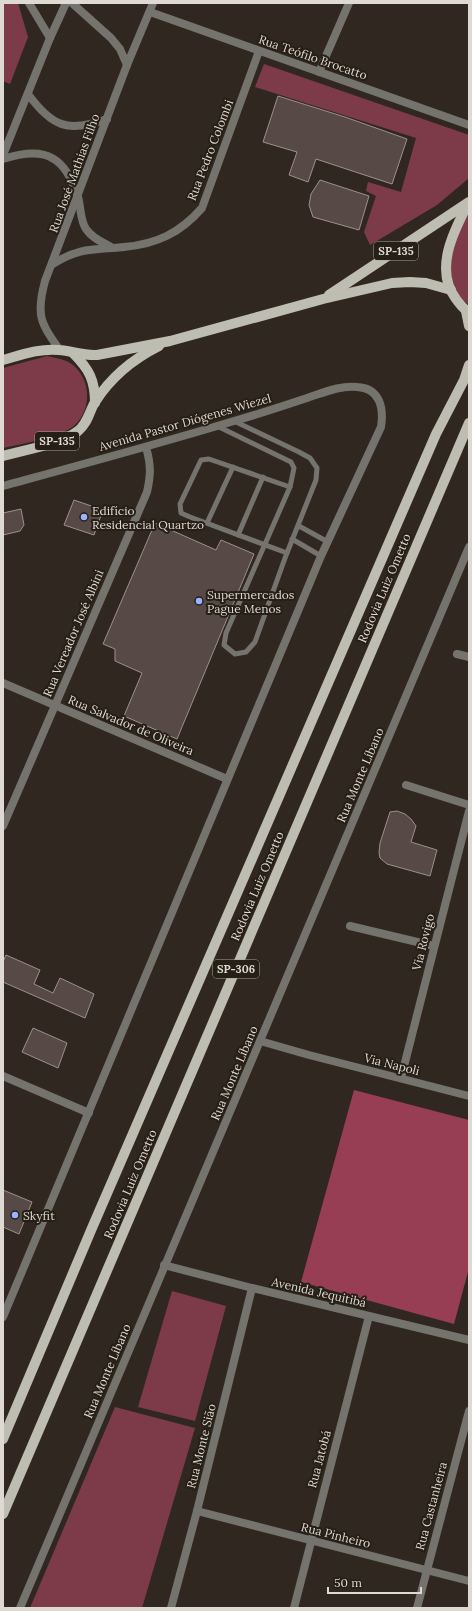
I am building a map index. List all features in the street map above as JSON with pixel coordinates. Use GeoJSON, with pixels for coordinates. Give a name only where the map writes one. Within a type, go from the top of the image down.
{"type":"FeatureCollection","features":[{"type":"Feature","properties":{"kind":"main road"},"geometry":{"type":"LineString","coordinates":[[469,202],[456,227],[448,250],[447,272],[450,290],[467,311],[469,326]]}},
{"type":"Feature","properties":{"kind":"main road","name":"SP-135"},"geometry":{"type":"LineString","coordinates":[[323,299],[469,202]]}},
{"type":"Feature","properties":{"kind":"main road","name":"SP-135"},"geometry":{"type":"LineString","coordinates":[[3,360],[45,350],[60,350],[73,353],[97,355],[170,341],[372,287],[410,282],[426,283],[450,290]]}},
{"type":"Feature","properties":{"kind":"main road","name":"SP-135"},"geometry":{"type":"LineString","coordinates":[[3,456],[72,436],[84,424],[95,403],[118,374],[131,362],[146,352],[170,341]]}},
{"type":"Feature","properties":{"kind":"main road"},"geometry":{"type":"LineString","coordinates":[[73,353],[87,368],[95,393],[95,403]]}},
{"type":"Feature","properties":{"kind":"main road","name":"Rodovia Luiz Ometto"},"geometry":{"type":"LineString","coordinates":[[3,1440],[436,434],[464,380],[469,365]]}},
{"type":"Feature","properties":{"kind":"main road","name":"Rodovia Luiz Ometto"},"geometry":{"type":"LineString","coordinates":[[3,1514],[469,423]]}},
{"type":"Feature","properties":{"kind":"street"},"geometry":{"type":"LineString","coordinates":[[29,3],[50,38]]}},
{"type":"Feature","properties":{"kind":"street"},"geometry":{"type":"LineString","coordinates":[[3,154],[50,38],[66,3]]}},
{"type":"Feature","properties":{"kind":"street"},"geometry":{"type":"LineString","coordinates":[[72,3],[111,38],[120,49],[127,65]]}},
{"type":"Feature","properties":{"kind":"street","name":"Rua José Mathias Filho"},"geometry":{"type":"LineString","coordinates":[[60,350],[44,327],[40,298],[45,281],[53,264],[127,65],[153,3]]}},
{"type":"Feature","properties":{"kind":"street"},"geometry":{"type":"LineString","coordinates":[[319,72],[349,3]]}},
{"type":"Feature","properties":{"kind":"street","name":"Rua Teófilo Brocatto"},"geometry":{"type":"LineString","coordinates":[[150,12],[469,125]]}},
{"type":"Feature","properties":{"kind":"street","name":"Rua Pedro Colombi"},"geometry":{"type":"LineString","coordinates":[[53,264],[65,256],[92,248],[112,248],[154,241],[176,232],[190,222],[202,208],[259,51]]}},
{"type":"Feature","properties":{"kind":"street"},"geometry":{"type":"LineString","coordinates":[[28,94],[46,116],[57,123],[86,126],[107,119]]}},
{"type":"Feature","properties":{"kind":"street"},"geometry":{"type":"LineString","coordinates":[[3,159],[28,153],[38,153],[58,161],[67,171],[78,195],[81,217],[85,228],[94,237],[112,248]]}},
{"type":"Feature","properties":{"kind":"street","name":"Avenida Pastor Diógenes Wiezel"},"geometry":{"type":"LineString","coordinates":[[3,486],[146,447],[335,389],[358,387],[373,393],[379,400],[382,408],[381,427],[328,542]]}},
{"type":"Feature","properties":{"kind":"street","name":"Rua Vereador José Albini"},"geometry":{"type":"LineString","coordinates":[[3,826],[147,492],[150,469],[146,447]]}},
{"type":"Feature","properties":{"kind":"street"},"geometry":{"type":"LineString","coordinates":[[3,1318],[227,779],[328,542]]}},
{"type":"Feature","properties":{"kind":"street","name":"Rua Monte Líbano"},"geometry":{"type":"LineString","coordinates":[[20,1608],[469,547]]}},
{"type":"Feature","properties":{"kind":"street"},"geometry":{"type":"LineString","coordinates":[[457,654],[469,657]]}},
{"type":"Feature","properties":{"kind":"street","name":"Rua Salvador de Oliveira"},"geometry":{"type":"LineString","coordinates":[[3,683],[227,779]]}},
{"type":"Feature","properties":{"kind":"street"},"geometry":{"type":"LineString","coordinates":[[406,785],[469,805]]}},
{"type":"Feature","properties":{"kind":"street","name":"Via Rovigo"},"geometry":{"type":"LineString","coordinates":[[401,1078],[469,811]]}},
{"type":"Feature","properties":{"kind":"street"},"geometry":{"type":"LineString","coordinates":[[350,926],[434,946]]}},
{"type":"Feature","properties":{"kind":"street","name":"Via Napoli"},"geometry":{"type":"LineString","coordinates":[[260,1041],[469,1096]]}},
{"type":"Feature","properties":{"kind":"street"},"geometry":{"type":"LineString","coordinates":[[3,1076],[89,1113]]}},
{"type":"Feature","properties":{"kind":"street","name":"Avenida Jequitibá"},"geometry":{"type":"LineString","coordinates":[[164,1266],[469,1340]]}},
{"type":"Feature","properties":{"kind":"street","name":"Rua Monte Sião"},"geometry":{"type":"LineString","coordinates":[[171,1608],[197,1511],[252,1288]]}},
{"type":"Feature","properties":{"kind":"street","name":"Rua Jatobá"},"geometry":{"type":"LineString","coordinates":[[294,1608],[369,1316]]}},
{"type":"Feature","properties":{"kind":"street","name":"Rua Castanheira"},"geometry":{"type":"LineString","coordinates":[[417,1608],[469,1411]]}},
{"type":"Feature","properties":{"kind":"street","name":"Rua Pinheiro"},"geometry":{"type":"LineString","coordinates":[[197,1511],[469,1581]]}},
{"type":"Feature","properties":{"kind":"lane"},"geometry":{"type":"LineString","coordinates":[[217,426],[291,462],[294,468],[290,487],[226,633],[224,645],[235,654],[246,652],[255,642],[292,539],[299,526],[316,480],[317,468],[310,458],[234,421]]}},
{"type":"Feature","properties":{"kind":"lane"},"geometry":{"type":"LineString","coordinates":[[287,553],[181,513],[180,504],[197,465],[201,460],[209,459],[290,487]]}},
{"type":"Feature","properties":{"kind":"lane"},"geometry":{"type":"LineString","coordinates":[[207,523],[233,467]]}},
{"type":"Feature","properties":{"kind":"lane"},"geometry":{"type":"LineString","coordinates":[[238,534],[263,477]]}},
{"type":"Feature","properties":{"kind":"lane"},"geometry":{"type":"LineString","coordinates":[[299,526],[328,542]]}},
{"type":"Feature","properties":{"kind":"lane"},"geometry":{"type":"LineString","coordinates":[[292,539],[321,556]]}},
{"type":"Feature","properties":{"kind":"shaded area"},"geometry":{"type":"Polygon","coordinates":[[[3,3],[18,3],[28,37],[10,84],[3,81],[3,3]]]}},
{"type":"Feature","properties":{"kind":"shaded area"},"geometry":{"type":"Polygon","coordinates":[[[264,64],[469,135],[469,178],[437,205],[370,245],[364,232],[376,196],[366,191],[368,182],[401,192],[416,138],[255,87],[264,64]]]}},
{"type":"Feature","properties":{"kind":"shaded area"},"geometry":{"type":"Polygon","coordinates":[[[469,213],[469,305],[459,295],[453,284],[450,272],[453,248],[469,213]]]}},
{"type":"Feature","properties":{"kind":"shaded area"},"geometry":{"type":"Polygon","coordinates":[[[47,356],[67,361],[79,371],[83,378],[86,386],[87,403],[81,418],[75,425],[61,433],[41,440],[3,448],[3,368],[47,356]]]}},
{"type":"Feature","properties":{"kind":"shaded area"},"geometry":{"type":"Polygon","coordinates":[[[354,1090],[469,1120],[469,1268],[454,1324],[301,1282],[354,1090]]]}},
{"type":"Feature","properties":{"kind":"shaded area"},"geometry":{"type":"Polygon","coordinates":[[[172,1291],[226,1306],[195,1421],[138,1407],[172,1291]]]}},
{"type":"Feature","properties":{"kind":"shaded area"},"geometry":{"type":"Polygon","coordinates":[[[115,1407],[195,1428],[142,1608],[30,1608],[115,1407]]]}},
{"type":"Feature","properties":{"kind":"building"},"geometry":{"type":"Polygon","coordinates":[[[278,96],[345,117],[407,139],[392,184],[316,159],[308,182],[289,175],[297,152],[263,142],[278,96]]]}},
{"type":"Feature","properties":{"kind":"building"},"geometry":{"type":"Polygon","coordinates":[[[320,180],[369,196],[359,230],[313,217],[309,205],[311,194],[320,180]]]}},
{"type":"Feature","properties":{"kind":"building","name":"Edifício Residencial Quartzo"},"geometry":{"type":"Polygon","coordinates":[[[74,500],[103,510],[94,535],[64,525],[74,500]]]}},
{"type":"Feature","properties":{"kind":"building"},"geometry":{"type":"Polygon","coordinates":[[[21,509],[24,525],[20,531],[3,535],[3,513],[21,509]]]}},
{"type":"Feature","properties":{"kind":"building"},"geometry":{"type":"Polygon","coordinates":[[[155,523],[216,550],[221,540],[254,554],[177,739],[124,716],[142,673],[115,661],[115,649],[103,644],[155,523]]]}},
{"type":"Feature","properties":{"kind":"building"},"geometry":{"type":"Polygon","coordinates":[[[397,811],[405,814],[416,826],[411,842],[437,850],[430,876],[387,864],[380,858],[380,843],[390,812],[397,811]]]}},
{"type":"Feature","properties":{"kind":"building"},"geometry":{"type":"Polygon","coordinates":[[[6,955],[40,970],[34,984],[53,993],[60,978],[94,994],[85,1018],[3,982],[3,962],[6,955]]]}},
{"type":"Feature","properties":{"kind":"building"},"geometry":{"type":"Polygon","coordinates":[[[33,1028],[67,1043],[58,1068],[22,1052],[33,1028]]]}},
{"type":"Feature","properties":{"kind":"building","name":"Skyfit"},"geometry":{"type":"Polygon","coordinates":[[[3,1190],[32,1202],[19,1234],[3,1227],[3,1190]]]}},
{"type":"Feature","properties":{"kind":"place","name":"Edifício Residencial Quartzo"},"geometry":{"type":"Point","coordinates":[84,517]}},
{"type":"Feature","properties":{"kind":"place","name":"Supermercados Pague Menos"},"geometry":{"type":"Point","coordinates":[199,601]}},
{"type":"Feature","properties":{"kind":"place","name":"Skyfit"},"geometry":{"type":"Point","coordinates":[15,1215]}}]}
